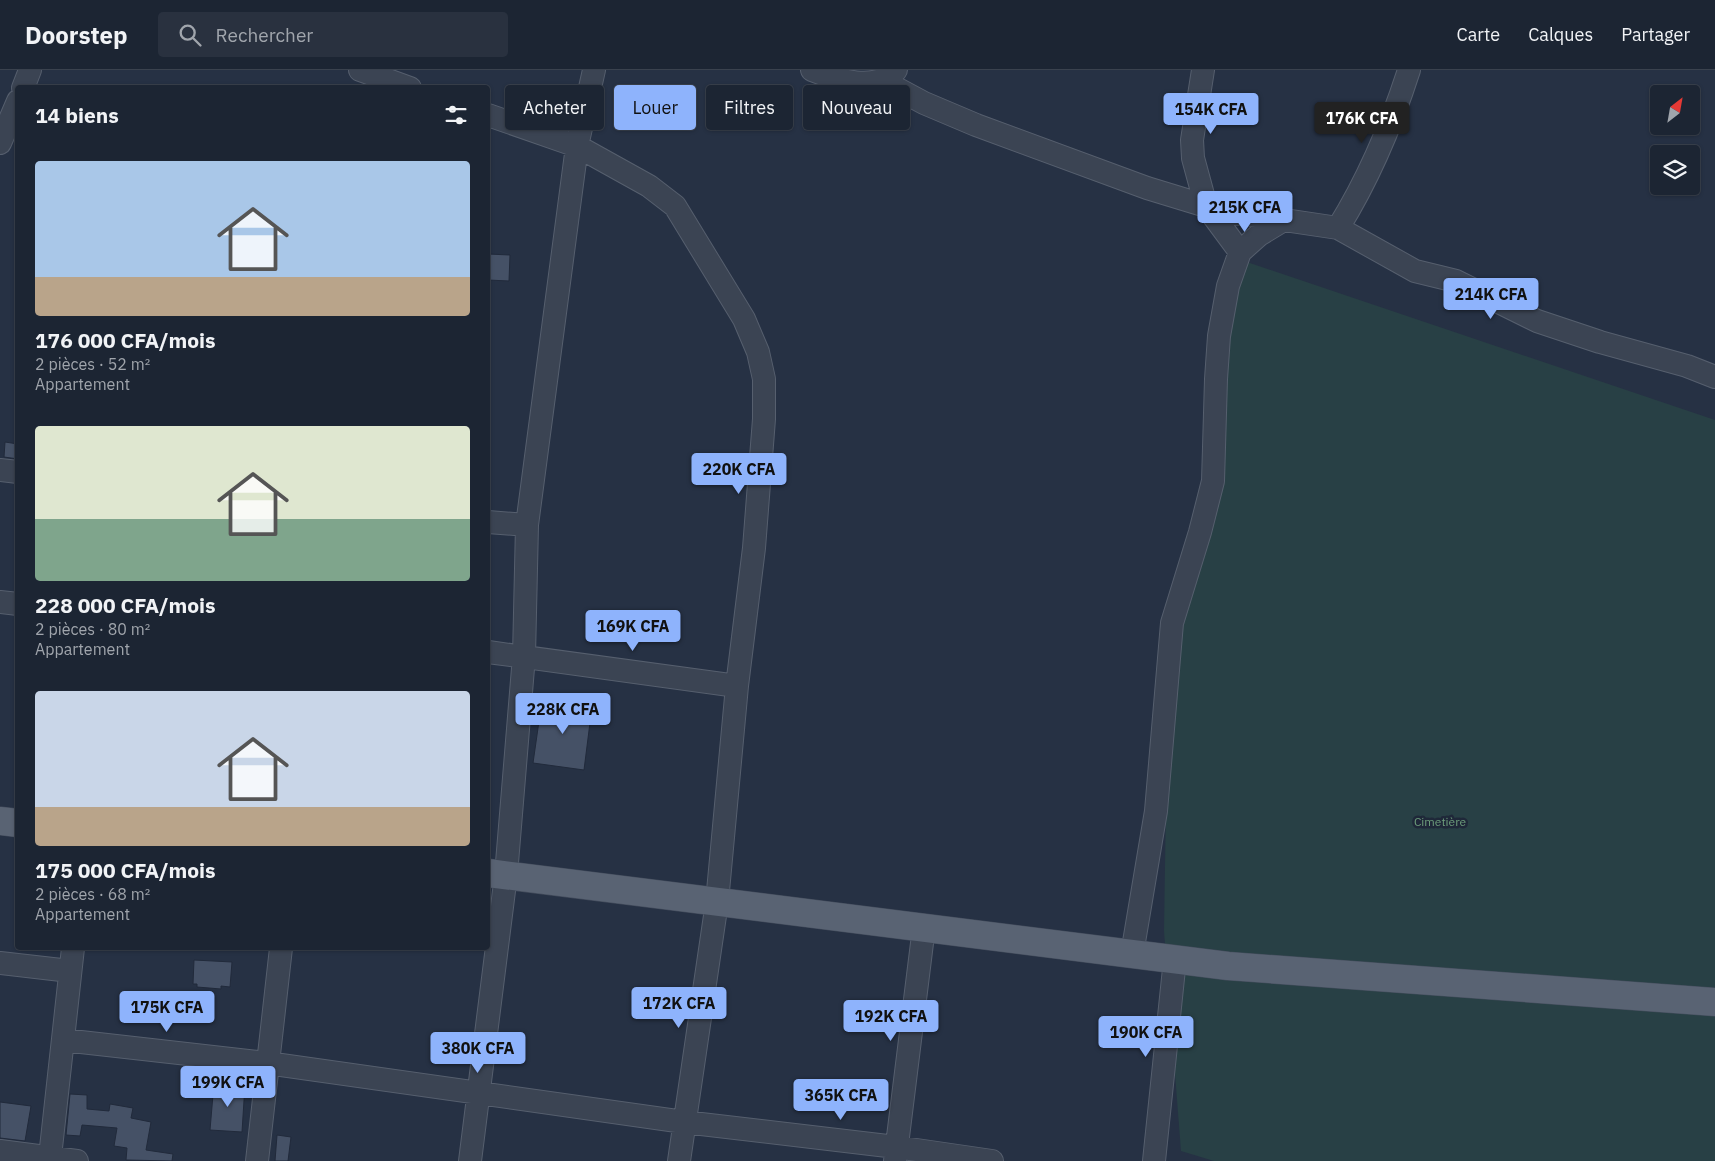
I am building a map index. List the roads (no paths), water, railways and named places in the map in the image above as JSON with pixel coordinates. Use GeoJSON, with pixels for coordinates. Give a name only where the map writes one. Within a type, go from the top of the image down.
{"type":"FeatureCollection","features":[{"type":"Feature","properties":{"kind":"main road"},"geometry":{"type":"LineString","coordinates":[[0,821],[15,823]]}},
{"type":"Feature","properties":{"kind":"main road"},"geometry":{"type":"LineString","coordinates":[[497,874],[1228,966],[1715,1002]]}},
{"type":"Feature","properties":{"kind":"street"},"geometry":{"type":"LineString","coordinates":[[24,85],[30,70]]}},
{"type":"Feature","properties":{"kind":"street"},"geometry":{"type":"LineString","coordinates":[[360,70],[402,85]]}},
{"type":"Feature","properties":{"kind":"street"},"geometry":{"type":"LineString","coordinates":[[470,1161],[478,1092],[497,874],[524,656],[527,525],[576,146],[594,70]]}},
{"type":"Feature","properties":{"kind":"street"},"geometry":{"type":"LineString","coordinates":[[812,70],[850,81],[890,76],[924,103],[1147,188],[1209,209],[1338,228],[1411,269],[1456,282],[1537,321],[1600,342],[1687,366],[1715,377]]}},
{"type":"Feature","properties":{"kind":"street"},"geometry":{"type":"LineString","coordinates":[[1202,70],[1192,140],[1193,158],[1209,209],[1240,252]]}},
{"type":"Feature","properties":{"kind":"street"},"geometry":{"type":"LineString","coordinates":[[1338,228],[1360,193],[1381,149],[1409,70]]}},
{"type":"Feature","properties":{"kind":"street"},"geometry":{"type":"LineString","coordinates":[[3,129],[15,107]]}},
{"type":"Feature","properties":{"kind":"street"},"geometry":{"type":"LineString","coordinates":[[490,116],[576,146],[649,186],[675,206],[740,311],[758,352],[764,379],[764,419],[754,548],[738,686],[717,902],[679,1161]]}},
{"type":"Feature","properties":{"kind":"street"},"geometry":{"type":"LineString","coordinates":[[1132,954],[1156,811],[1172,623],[1214,481],[1219,336],[1228,286],[1240,252],[1259,235],[1282,221]]}},
{"type":"Feature","properties":{"kind":"street"},"geometry":{"type":"LineString","coordinates":[[0,470],[15,472]]}},
{"type":"Feature","properties":{"kind":"street"},"geometry":{"type":"LineString","coordinates":[[490,522],[527,525]]}},
{"type":"Feature","properties":{"kind":"street"},"geometry":{"type":"LineString","coordinates":[[0,602],[15,604]]}},
{"type":"Feature","properties":{"kind":"street"},"geometry":{"type":"LineString","coordinates":[[490,652],[738,686]]}},
{"type":"Feature","properties":{"kind":"street"},"geometry":{"type":"LineString","coordinates":[[895,1154],[924,927]]}},
{"type":"Feature","properties":{"kind":"street"},"geometry":{"type":"LineString","coordinates":[[50,1157],[73,950]]}},
{"type":"Feature","properties":{"kind":"street"},"geometry":{"type":"LineString","coordinates":[[257,1161],[281,950]]}},
{"type":"Feature","properties":{"kind":"street"},"geometry":{"type":"LineString","coordinates":[[1154,1161],[1175,959]]}},
{"type":"Feature","properties":{"kind":"street"},"geometry":{"type":"LineString","coordinates":[[0,963],[70,971]]}},
{"type":"Feature","properties":{"kind":"street"},"geometry":{"type":"LineString","coordinates":[[63,1040],[267,1063],[478,1092],[895,1154],[992,1161]]}},
{"type":"Feature","properties":{"kind":"street"},"geometry":{"type":"LineString","coordinates":[[0,1151],[77,1161]]}},
{"type":"Feature","properties":{"kind":"park label","name":"Cimetière"},"geometry":{"type":"Point","coordinates":[1440,822]}}]}
